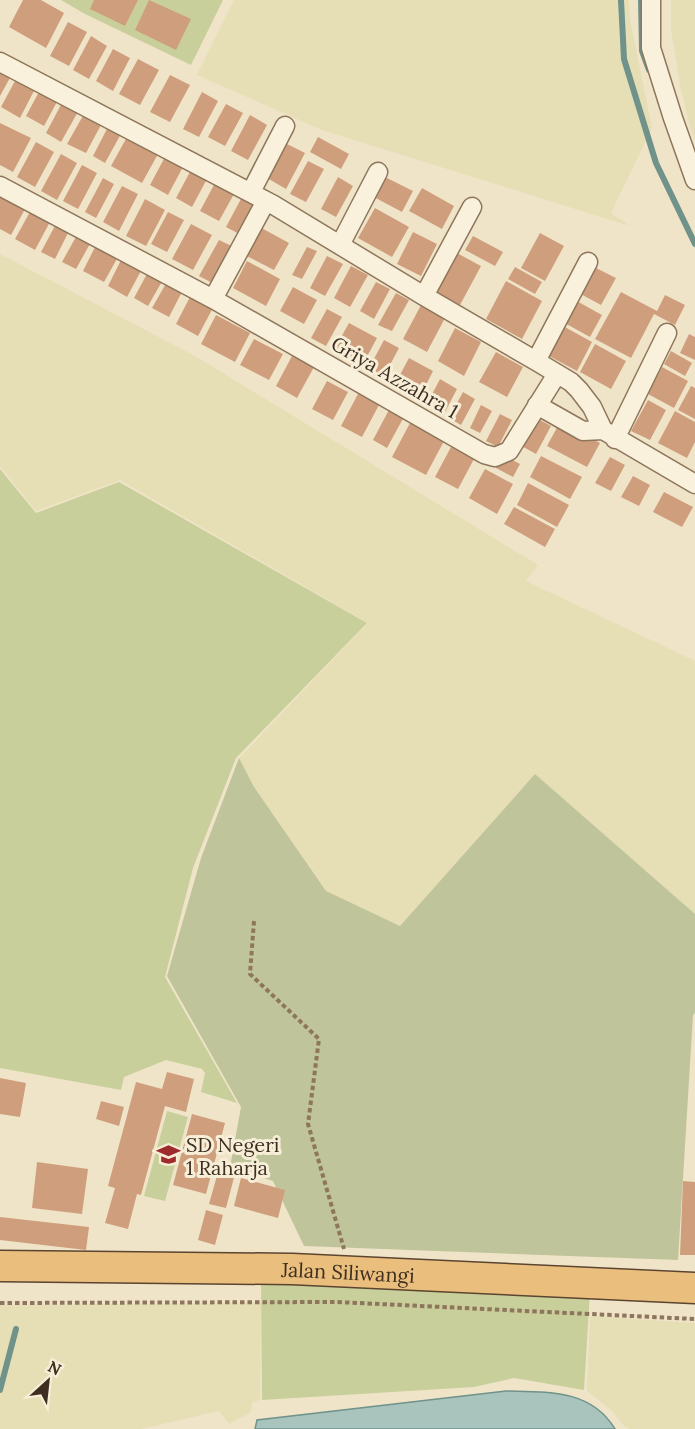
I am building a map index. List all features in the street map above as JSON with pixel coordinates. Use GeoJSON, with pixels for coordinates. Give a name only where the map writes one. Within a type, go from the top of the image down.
{"type":"FeatureCollection","features":[{"type":"Feature","properties":{"kind":"highway","name":"Jalan Siliwangi"},"geometry":{"type":"LineString","coordinates":[[0,1266],[343,1270],[695,1288]]}},
{"type":"Feature","properties":{"kind":"street"},"geometry":{"type":"LineString","coordinates":[[651,0],[651,48],[695,180]]}},
{"type":"Feature","properties":{"kind":"street"},"geometry":{"type":"LineString","coordinates":[[0,62],[259,197],[571,382],[592,407],[609,435]]}},
{"type":"Feature","properties":{"kind":"street"},"geometry":{"type":"LineString","coordinates":[[213,299],[259,197],[285,126]]}},
{"type":"Feature","properties":{"kind":"street"},"geometry":{"type":"LineString","coordinates":[[340,245],[378,172]]}},
{"type":"Feature","properties":{"kind":"street","name":"Griya Azzahra 1"},"geometry":{"type":"LineString","coordinates":[[0,186],[213,299],[484,454],[495,457],[509,451],[557,374]]}},
{"type":"Feature","properties":{"kind":"street"},"geometry":{"type":"LineString","coordinates":[[424,296],[472,207]]}},
{"type":"Feature","properties":{"kind":"street"},"geometry":{"type":"LineString","coordinates":[[536,361],[588,262]]}},
{"type":"Feature","properties":{"kind":"street"},"geometry":{"type":"LineString","coordinates":[[609,435],[667,333]]}},
{"type":"Feature","properties":{"kind":"street"},"geometry":{"type":"LineString","coordinates":[[537,405],[583,431],[609,435],[694,482]]}},
{"type":"Feature","properties":{"kind":"path"},"geometry":{"type":"LineString","coordinates":[[255,921],[250,974],[319,1039],[308,1124],[344,1248],[343,1270]]}},
{"type":"Feature","properties":{"kind":"path"},"geometry":{"type":"LineString","coordinates":[[0,1303],[337,1302],[695,1319]]}},
{"type":"Feature","properties":{"kind":"shaded area"},"geometry":{"type":"Polygon","coordinates":[[[234,0],[629,0],[630,19],[652,128],[611,213],[630,226],[322,130],[197,75],[234,0]]]}},
{"type":"Feature","properties":{"kind":"shaded area"},"geometry":{"type":"Polygon","coordinates":[[[671,0],[695,0],[695,140],[680,85],[671,30],[671,0]]]}},
{"type":"Feature","properties":{"kind":"shaded area"},"geometry":{"type":"Polygon","coordinates":[[[0,254],[195,356],[538,565],[526,581],[695,661],[695,914],[535,774],[400,926],[326,891],[254,787],[239,758],[368,623],[120,480],[36,511],[0,466],[0,254]]]}},
{"type":"Feature","properties":{"kind":"shaded area"},"geometry":{"type":"Polygon","coordinates":[[[261,1303],[260,1400],[253,1402],[250,1413],[229,1424],[219,1411],[141,1429],[0,1429],[0,1305],[261,1303]]]}},
{"type":"Feature","properties":{"kind":"shaded area"},"geometry":{"type":"Polygon","coordinates":[[[590,1316],[695,1323],[695,1429],[629,1429],[612,1411],[587,1391],[590,1316]]]}},
{"type":"Feature","properties":{"kind":"green space"},"geometry":{"type":"Polygon","coordinates":[[[61,0],[223,0],[191,65],[61,0]]]}},
{"type":"Feature","properties":{"kind":"green space"},"geometry":{"type":"Polygon","coordinates":[[[0,469],[36,513],[119,482],[367,623],[236,758],[193,868],[165,977],[237,1103],[201,1092],[205,1073],[202,1069],[166,1060],[124,1077],[121,1090],[0,1068],[0,469]]]}},
{"type":"Feature","properties":{"kind":"green space"},"geometry":{"type":"Polygon","coordinates":[[[239,758],[254,787],[326,891],[400,926],[535,774],[695,914],[695,1013],[693,1015],[678,1260],[304,1246],[273,1181],[230,1167],[241,1107],[167,976],[201,858],[239,758]]]}},
{"type":"Feature","properties":{"kind":"green space"},"geometry":{"type":"Polygon","coordinates":[[[167,1111],[188,1117],[165,1201],[144,1196],[167,1111]]]}},
{"type":"Feature","properties":{"kind":"green space"},"geometry":{"type":"Polygon","coordinates":[[[261,1280],[590,1292],[584,1390],[514,1378],[474,1387],[262,1400],[261,1280]]]}},
{"type":"Feature","properties":{"kind":"water"},"geometry":{"type":"Polygon","coordinates":[[[506,1391],[567,1395],[594,1406],[615,1429],[255,1429],[257,1420],[506,1391]]]}},
{"type":"Feature","properties":{"kind":"building"},"geometry":{"type":"Polygon","coordinates":[[[23,0],[41,0],[64,13],[46,48],[9,27],[23,0]]]}},
{"type":"Feature","properties":{"kind":"building"},"geometry":{"type":"Polygon","coordinates":[[[94,0],[138,0],[125,26],[90,9],[94,0]]]}},
{"type":"Feature","properties":{"kind":"building"},"geometry":{"type":"Polygon","coordinates":[[[149,0],[191,19],[176,50],[135,30],[149,0]]]}},
{"type":"Feature","properties":{"kind":"building"},"geometry":{"type":"Polygon","coordinates":[[[68,22],[87,32],[69,66],[50,56],[68,22]]]}},
{"type":"Feature","properties":{"kind":"building"},"geometry":{"type":"Polygon","coordinates":[[[91,36],[107,46],[89,79],[73,70],[91,36]]]}},
{"type":"Feature","properties":{"kind":"building"},"geometry":{"type":"Polygon","coordinates":[[[113,49],[130,58],[113,91],[96,81],[113,49]]]}},
{"type":"Feature","properties":{"kind":"building"},"geometry":{"type":"Polygon","coordinates":[[[138,59],[159,70],[140,105],[119,94],[138,59]]]}},
{"type":"Feature","properties":{"kind":"building"},"geometry":{"type":"Polygon","coordinates":[[[0,70],[11,76],[0,96],[0,70]]]}},
{"type":"Feature","properties":{"kind":"building"},"geometry":{"type":"Polygon","coordinates":[[[170,75],[190,85],[170,122],[150,112],[170,75]]]}},
{"type":"Feature","properties":{"kind":"building"},"geometry":{"type":"Polygon","coordinates":[[[16,79],[35,89],[20,118],[1,107],[16,79]]]}},
{"type":"Feature","properties":{"kind":"building"},"geometry":{"type":"Polygon","coordinates":[[[40,90],[58,100],[44,126],[26,116],[40,90]]]}},
{"type":"Feature","properties":{"kind":"building"},"geometry":{"type":"Polygon","coordinates":[[[202,92],[218,101],[199,137],[183,129],[202,92]]]}},
{"type":"Feature","properties":{"kind":"building"},"geometry":{"type":"Polygon","coordinates":[[[63,101],[79,110],[61,142],[46,133],[63,101]]]}},
{"type":"Feature","properties":{"kind":"building"},"geometry":{"type":"Polygon","coordinates":[[[226,104],[243,113],[225,146],[208,137],[226,104]]]}},
{"type":"Feature","properties":{"kind":"building"},"geometry":{"type":"Polygon","coordinates":[[[84,114],[102,123],[86,153],[67,144],[84,114]]]}},
{"type":"Feature","properties":{"kind":"building"},"geometry":{"type":"Polygon","coordinates":[[[250,115],[267,125],[248,160],[231,151],[250,115]]]}},
{"type":"Feature","properties":{"kind":"building"},"geometry":{"type":"Polygon","coordinates":[[[0,123],[31,138],[13,172],[0,165],[0,123]]]}},
{"type":"Feature","properties":{"kind":"building"},"geometry":{"type":"Polygon","coordinates":[[[109,125],[122,132],[105,163],[93,156],[109,125]]]}},
{"type":"Feature","properties":{"kind":"building"},"geometry":{"type":"Polygon","coordinates":[[[127,137],[158,154],[142,183],[111,166],[127,137]]]}},
{"type":"Feature","properties":{"kind":"building"},"geometry":{"type":"Polygon","coordinates":[[[318,137],[349,154],[341,169],[310,152],[318,137]]]}},
{"type":"Feature","properties":{"kind":"building"},"geometry":{"type":"Polygon","coordinates":[[[36,142],[54,152],[35,187],[17,177],[36,142]]]}},
{"type":"Feature","properties":{"kind":"building"},"geometry":{"type":"Polygon","coordinates":[[[285,143],[305,153],[286,189],[267,178],[285,143]]]}},
{"type":"Feature","properties":{"kind":"building"},"geometry":{"type":"Polygon","coordinates":[[[61,154],[77,163],[57,200],[41,191],[61,154]]]}},
{"type":"Feature","properties":{"kind":"building"},"geometry":{"type":"Polygon","coordinates":[[[166,155],[184,165],[168,195],[150,185],[166,155]]]}},
{"type":"Feature","properties":{"kind":"building"},"geometry":{"type":"Polygon","coordinates":[[[308,161],[324,169],[306,202],[290,194],[308,161]]]}},
{"type":"Feature","properties":{"kind":"building"},"geometry":{"type":"Polygon","coordinates":[[[82,165],[97,173],[78,209],[63,201],[82,165]]]}},
{"type":"Feature","properties":{"kind":"building"},"geometry":{"type":"Polygon","coordinates":[[[191,170],[207,179],[192,207],[176,198],[191,170]]]}},
{"type":"Feature","properties":{"kind":"building"},"geometry":{"type":"Polygon","coordinates":[[[383,176],[413,191],[402,212],[372,196],[383,176]]]}},
{"type":"Feature","properties":{"kind":"building"},"geometry":{"type":"Polygon","coordinates":[[[338,177],[353,186],[336,217],[321,209],[338,177]]]}},
{"type":"Feature","properties":{"kind":"building"},"geometry":{"type":"Polygon","coordinates":[[[103,178],[114,184],[96,218],[85,212],[103,178]]]}},
{"type":"Feature","properties":{"kind":"building"},"geometry":{"type":"Polygon","coordinates":[[[215,183],[234,194],[219,221],[200,211],[215,183]]]}},
{"type":"Feature","properties":{"kind":"building"},"geometry":{"type":"Polygon","coordinates":[[[122,186],[138,194],[119,231],[103,222],[122,186]]]}},
{"type":"Feature","properties":{"kind":"building"},"geometry":{"type":"Polygon","coordinates":[[[422,188],[454,206],[442,229],[409,211],[422,188]]]}},
{"type":"Feature","properties":{"kind":"building"},"geometry":{"type":"Polygon","coordinates":[[[0,195],[25,209],[11,235],[0,229],[0,195]]]}},
{"type":"Feature","properties":{"kind":"building"},"geometry":{"type":"Polygon","coordinates":[[[243,195],[260,204],[243,236],[226,227],[243,195]]]}},
{"type":"Feature","properties":{"kind":"building"},"geometry":{"type":"Polygon","coordinates":[[[145,199],[165,210],[146,246],[126,236],[145,199]]]}},
{"type":"Feature","properties":{"kind":"building"},"geometry":{"type":"Polygon","coordinates":[[[375,208],[409,227],[392,257],[358,238],[375,208]]]}},
{"type":"Feature","properties":{"kind":"building"},"geometry":{"type":"Polygon","coordinates":[[[31,210],[51,220],[35,250],[15,239],[31,210]]]}},
{"type":"Feature","properties":{"kind":"building"},"geometry":{"type":"Polygon","coordinates":[[[168,212],[184,220],[167,252],[151,244],[168,212]]]}},
{"type":"Feature","properties":{"kind":"building"},"geometry":{"type":"Polygon","coordinates":[[[57,222],[70,229],[55,259],[41,252],[57,222]]]}},
{"type":"Feature","properties":{"kind":"building"},"geometry":{"type":"Polygon","coordinates":[[[191,224],[212,235],[193,270],[172,259],[191,224]]]}},
{"type":"Feature","properties":{"kind":"building"},"geometry":{"type":"Polygon","coordinates":[[[256,225],[289,243],[274,270],[241,253],[256,225]]]}},
{"type":"Feature","properties":{"kind":"building"},"geometry":{"type":"Polygon","coordinates":[[[413,232],[437,244],[421,276],[397,264],[413,232]]]}},
{"type":"Feature","properties":{"kind":"building"},"geometry":{"type":"Polygon","coordinates":[[[540,233],[564,246],[545,281],[521,268],[540,233]]]}},
{"type":"Feature","properties":{"kind":"building"},"geometry":{"type":"Polygon","coordinates":[[[77,235],[91,242],[76,269],[62,262],[77,235]]]}},
{"type":"Feature","properties":{"kind":"building"},"geometry":{"type":"Polygon","coordinates":[[[473,236],[503,252],[495,266],[465,250],[473,236]]]}},
{"type":"Feature","properties":{"kind":"building"},"geometry":{"type":"Polygon","coordinates":[[[219,240],[238,249],[218,286],[199,276],[219,240]]]}},
{"type":"Feature","properties":{"kind":"building"},"geometry":{"type":"Polygon","coordinates":[[[96,245],[118,257],[104,282],[83,271],[96,245]]]}},
{"type":"Feature","properties":{"kind":"building"},"geometry":{"type":"Polygon","coordinates":[[[307,247],[317,251],[302,279],[292,275],[307,247]]]}},
{"type":"Feature","properties":{"kind":"building"},"geometry":{"type":"Polygon","coordinates":[[[455,252],[481,266],[460,305],[434,291],[455,252]]]}},
{"type":"Feature","properties":{"kind":"building"},"geometry":{"type":"Polygon","coordinates":[[[123,256],[143,267],[127,297],[108,286],[123,256]]]}},
{"type":"Feature","properties":{"kind":"building"},"geometry":{"type":"Polygon","coordinates":[[[327,256],[343,264],[325,296],[310,288],[327,256]]]}},
{"type":"Feature","properties":{"kind":"building"},"geometry":{"type":"Polygon","coordinates":[[[247,261],[280,279],[266,306],[233,288],[247,261]]]}},
{"type":"Feature","properties":{"kind":"building"},"geometry":{"type":"Polygon","coordinates":[[[590,265],[616,278],[601,305],[575,291],[590,265]]]}},
{"type":"Feature","properties":{"kind":"building"},"geometry":{"type":"Polygon","coordinates":[[[351,266],[368,275],[350,307],[334,298],[351,266]]]}},
{"type":"Feature","properties":{"kind":"building"},"geometry":{"type":"Polygon","coordinates":[[[515,267],[542,282],[535,294],[508,279],[515,267]]]}},
{"type":"Feature","properties":{"kind":"building"},"geometry":{"type":"Polygon","coordinates":[[[149,270],[164,278],[148,306],[134,298],[149,270]]]}},
{"type":"Feature","properties":{"kind":"building"},"geometry":{"type":"Polygon","coordinates":[[[168,280],[184,288],[169,317],[152,308],[168,280]]]}},
{"type":"Feature","properties":{"kind":"building"},"geometry":{"type":"Polygon","coordinates":[[[506,281],[542,301],[522,339],[486,319],[506,281]]]}},
{"type":"Feature","properties":{"kind":"building"},"geometry":{"type":"Polygon","coordinates":[[[376,282],[390,289],[374,319],[360,311],[376,282]]]}},
{"type":"Feature","properties":{"kind":"building"},"geometry":{"type":"Polygon","coordinates":[[[293,287],[317,300],[304,324],[280,311],[293,287]]]}},
{"type":"Feature","properties":{"kind":"building"},"geometry":{"type":"Polygon","coordinates":[[[621,292],[657,311],[665,295],[685,305],[675,325],[654,314],[631,358],[595,339],[621,292]]]}},
{"type":"Feature","properties":{"kind":"building"},"geometry":{"type":"Polygon","coordinates":[[[396,293],[409,300],[392,331],[378,325],[396,293]]]}},
{"type":"Feature","properties":{"kind":"building"},"geometry":{"type":"Polygon","coordinates":[[[191,295],[214,306],[198,336],[176,324],[191,295]]]}},
{"type":"Feature","properties":{"kind":"building"},"geometry":{"type":"Polygon","coordinates":[[[573,299],[602,315],[590,337],[561,321],[573,299]]]}},
{"type":"Feature","properties":{"kind":"building"},"geometry":{"type":"Polygon","coordinates":[[[421,305],[445,318],[427,352],[403,339],[421,305]]]}},
{"type":"Feature","properties":{"kind":"building"},"geometry":{"type":"Polygon","coordinates":[[[327,309],[342,317],[326,346],[311,338],[327,309]]]}},
{"type":"Feature","properties":{"kind":"building"},"geometry":{"type":"Polygon","coordinates":[[[216,315],[250,333],[235,362],[201,344],[216,315]]]}},
{"type":"Feature","properties":{"kind":"building"},"geometry":{"type":"Polygon","coordinates":[[[349,323],[377,338],[363,364],[335,348],[349,323]]]}},
{"type":"Feature","properties":{"kind":"building"},"geometry":{"type":"Polygon","coordinates":[[[563,326],[592,342],[577,371],[547,355],[563,326]]]}},
{"type":"Feature","properties":{"kind":"building"},"geometry":{"type":"Polygon","coordinates":[[[455,328],[481,342],[464,376],[438,361],[455,328]]]}},
{"type":"Feature","properties":{"kind":"building"},"geometry":{"type":"Polygon","coordinates":[[[689,334],[695,337],[695,360],[680,353],[689,334]]]}},
{"type":"Feature","properties":{"kind":"building"},"geometry":{"type":"Polygon","coordinates":[[[254,339],[283,354],[269,380],[240,365],[254,339]]]}},
{"type":"Feature","properties":{"kind":"building"},"geometry":{"type":"Polygon","coordinates":[[[384,340],[399,348],[382,380],[367,372],[384,340]]]}},
{"type":"Feature","properties":{"kind":"building"},"geometry":{"type":"Polygon","coordinates":[[[595,344],[626,361],[611,389],[580,372],[595,344]]]}},
{"type":"Feature","properties":{"kind":"building"},"geometry":{"type":"Polygon","coordinates":[[[671,351],[692,363],[685,376],[664,364],[671,351]]]}},
{"type":"Feature","properties":{"kind":"building"},"geometry":{"type":"Polygon","coordinates":[[[496,352],[523,367],[507,397],[479,382],[496,352]]]}},
{"type":"Feature","properties":{"kind":"building"},"geometry":{"type":"Polygon","coordinates":[[[292,356],[314,367],[297,398],[276,386],[292,356]]]}},
{"type":"Feature","properties":{"kind":"building"},"geometry":{"type":"Polygon","coordinates":[[[409,358],[433,371],[419,399],[394,386],[409,358]]]}},
{"type":"Feature","properties":{"kind":"building"},"geometry":{"type":"Polygon","coordinates":[[[662,367],[688,381],[674,408],[648,394],[662,367]]]}},
{"type":"Feature","properties":{"kind":"building"},"geometry":{"type":"Polygon","coordinates":[[[440,379],[457,389],[445,412],[428,402],[440,379]]]}},
{"type":"Feature","properties":{"kind":"building"},"geometry":{"type":"Polygon","coordinates":[[[327,381],[348,392],[333,420],[312,409],[327,381]]]}},
{"type":"Feature","properties":{"kind":"building"},"geometry":{"type":"Polygon","coordinates":[[[691,386],[695,388],[695,419],[678,410],[691,386]]]}},
{"type":"Feature","properties":{"kind":"building"},"geometry":{"type":"Polygon","coordinates":[[[359,392],[380,403],[362,437],[341,426],[359,392]]]}},
{"type":"Feature","properties":{"kind":"building"},"geometry":{"type":"Polygon","coordinates":[[[463,392],[475,399],[461,425],[449,418],[463,392]]]}},
{"type":"Feature","properties":{"kind":"building"},"geometry":{"type":"Polygon","coordinates":[[[648,400],[666,410],[650,440],[631,431],[648,400]]]}},
{"type":"Feature","properties":{"kind":"building"},"geometry":{"type":"Polygon","coordinates":[[[481,405],[492,411],[480,433],[470,428],[481,405]]]}},
{"type":"Feature","properties":{"kind":"building"},"geometry":{"type":"Polygon","coordinates":[[[391,406],[406,413],[387,448],[373,440],[391,406]]]}},
{"type":"Feature","properties":{"kind":"building"},"geometry":{"type":"Polygon","coordinates":[[[675,411],[695,422],[695,442],[687,458],[658,443],[675,411]]]}},
{"type":"Feature","properties":{"kind":"building"},"geometry":{"type":"Polygon","coordinates":[[[500,414],[512,420],[498,447],[486,441],[500,414]]]}},
{"type":"Feature","properties":{"kind":"building"},"geometry":{"type":"Polygon","coordinates":[[[533,416],[551,426],[536,454],[518,444],[533,416]]]}},
{"type":"Feature","properties":{"kind":"building"},"geometry":{"type":"Polygon","coordinates":[[[560,422],[600,443],[587,467],[547,446],[560,422]]]}},
{"type":"Feature","properties":{"kind":"building"},"geometry":{"type":"Polygon","coordinates":[[[410,423],[444,441],[426,475],[392,457],[410,423]]]}},
{"type":"Feature","properties":{"kind":"building"},"geometry":{"type":"Polygon","coordinates":[[[451,447],[474,459],[458,489],[435,477],[451,447]]]}},
{"type":"Feature","properties":{"kind":"building"},"geometry":{"type":"Polygon","coordinates":[[[503,455],[520,464],[513,477],[496,468],[503,455]]]}},
{"type":"Feature","properties":{"kind":"building"},"geometry":{"type":"Polygon","coordinates":[[[541,456],[582,477],[570,499],[530,477],[541,456]]]}},
{"type":"Feature","properties":{"kind":"building"},"geometry":{"type":"Polygon","coordinates":[[[610,457],[625,465],[611,491],[595,483],[610,457]]]}},
{"type":"Feature","properties":{"kind":"building"},"geometry":{"type":"Polygon","coordinates":[[[485,469],[513,484],[497,514],[469,498],[485,469]]]}},
{"type":"Feature","properties":{"kind":"building"},"geometry":{"type":"Polygon","coordinates":[[[633,476],[650,485],[639,506],[621,497],[633,476]]]}},
{"type":"Feature","properties":{"kind":"building"},"geometry":{"type":"Polygon","coordinates":[[[528,483],[569,505],[557,527],[517,505],[528,483]]]}},
{"type":"Feature","properties":{"kind":"building"},"geometry":{"type":"Polygon","coordinates":[[[664,492],[693,507],[682,527],[653,512],[664,492]]]}},
{"type":"Feature","properties":{"kind":"building"},"geometry":{"type":"Polygon","coordinates":[[[514,507],[555,529],[545,547],[504,524],[514,507]]]}},
{"type":"Feature","properties":{"kind":"building"},"geometry":{"type":"Polygon","coordinates":[[[167,1072],[194,1079],[186,1112],[165,1106],[141,1195],[137,1194],[128,1229],[105,1223],[115,1188],[108,1186],[136,1082],[162,1089],[167,1072]]]}},
{"type":"Feature","properties":{"kind":"building"},"geometry":{"type":"Polygon","coordinates":[[[0,1078],[26,1083],[20,1117],[0,1114],[0,1078]]]}},
{"type":"Feature","properties":{"kind":"building"},"geometry":{"type":"Polygon","coordinates":[[[101,1101],[124,1107],[119,1126],[96,1119],[101,1101]]]}},
{"type":"Feature","properties":{"kind":"building"},"geometry":{"type":"Polygon","coordinates":[[[192,1114],[225,1123],[206,1194],[173,1185],[192,1114]]]}},
{"type":"Feature","properties":{"kind":"building"},"geometry":{"type":"Polygon","coordinates":[[[37,1162],[88,1169],[82,1214],[32,1208],[37,1162]]]}},
{"type":"Feature","properties":{"kind":"building"},"geometry":{"type":"Polygon","coordinates":[[[220,1165],[236,1170],[226,1208],[209,1204],[220,1165]]]}},
{"type":"Feature","properties":{"kind":"building"},"geometry":{"type":"Polygon","coordinates":[[[241,1178],[285,1190],[278,1218],[234,1206],[241,1178]]]}},
{"type":"Feature","properties":{"kind":"building"},"geometry":{"type":"Polygon","coordinates":[[[683,1181],[695,1182],[695,1255],[680,1255],[683,1181]]]}},
{"type":"Feature","properties":{"kind":"building"},"geometry":{"type":"Polygon","coordinates":[[[206,1210],[223,1215],[215,1245],[198,1240],[206,1210]]]}},
{"type":"Feature","properties":{"kind":"building"},"geometry":{"type":"Polygon","coordinates":[[[0,1217],[89,1227],[86,1250],[0,1240],[0,1217]]]}},
{"type":"Feature","properties":{"kind":"waterway"},"geometry":{"type":"LineString","coordinates":[[621,0],[624,59],[656,163],[695,244]]}},
{"type":"Feature","properties":{"kind":"waterway"},"geometry":{"type":"LineString","coordinates":[[641,0],[642,51],[649,70]]}},
{"type":"Feature","properties":{"kind":"waterway"},"geometry":{"type":"LineString","coordinates":[[0,1390],[16,1329]]}},
{"type":"Feature","properties":{"kind":"place","name":"SD Negeri 1 Raharja"},"geometry":{"type":"Point","coordinates":[168,1155]}}]}
